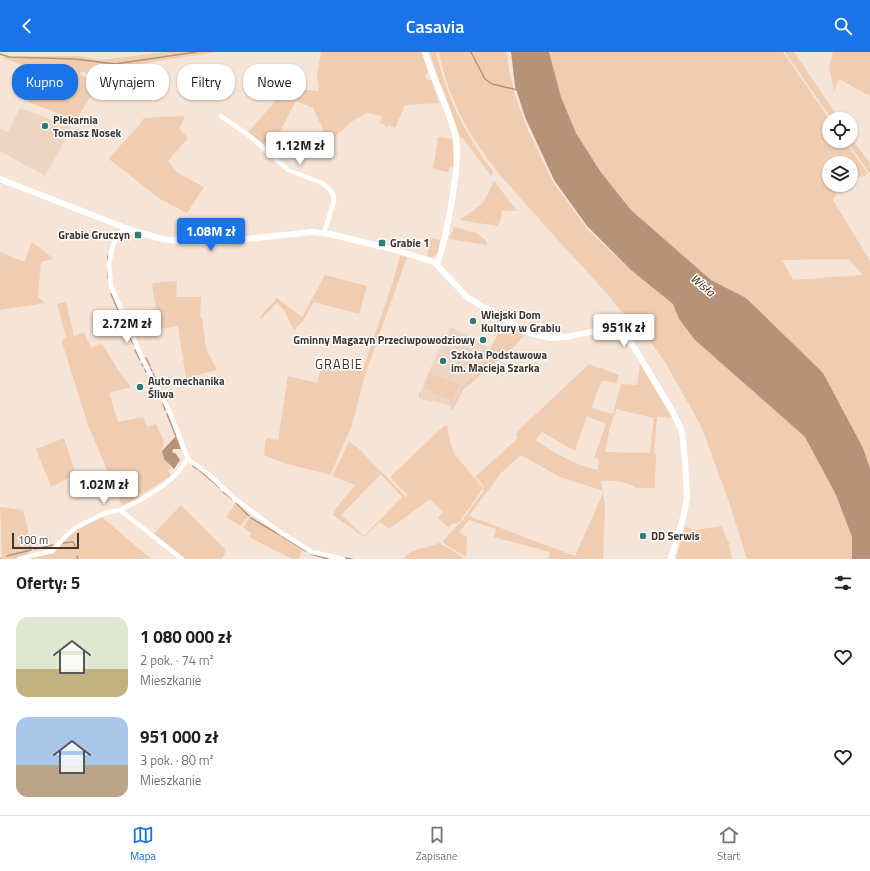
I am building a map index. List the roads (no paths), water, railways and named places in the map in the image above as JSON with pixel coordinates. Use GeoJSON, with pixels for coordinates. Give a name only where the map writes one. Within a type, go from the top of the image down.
{"type":"FeatureCollection","features":[{"type":"Feature","properties":{"kind":"street"},"geometry":{"type":"LineString","coordinates":[[425,52],[434,82],[452,124],[458,152],[457,171],[437,264]]}},
{"type":"Feature","properties":{"kind":"street"},"geometry":{"type":"LineString","coordinates":[[221,116],[255,141],[288,170],[322,182],[328,188],[334,201],[324,233]]}},
{"type":"Feature","properties":{"kind":"street"},"geometry":{"type":"LineString","coordinates":[[0,180],[124,228],[162,239],[207,243],[306,232],[324,233],[399,251],[437,264],[468,298],[523,331],[539,336],[556,338],[608,329],[621,334],[632,344],[673,412],[680,427],[683,440],[687,497],[684,514],[671,559]]}},
{"type":"Feature","properties":{"kind":"street"},"geometry":{"type":"LineString","coordinates":[[124,228],[115,241],[109,264],[112,286],[142,358],[169,410],[188,459],[278,531],[312,552],[343,559]]}},
{"type":"Feature","properties":{"kind":"street"},"geometry":{"type":"LineString","coordinates":[[19,559],[53,551],[67,535],[77,527],[105,513],[130,506],[171,479],[188,459]]}},
{"type":"Feature","properties":{"kind":"street"},"geometry":{"type":"LineString","coordinates":[[129,516],[130,506]]}},
{"type":"Feature","properties":{"kind":"street"},"geometry":{"type":"LineString","coordinates":[[120,510],[182,559]]}},
{"type":"Feature","properties":{"kind":"water","name":"Wisła"},"geometry":{"type":"Polygon","coordinates":[[[511,52],[549,52],[561,97],[576,133],[600,171],[631,210],[711,280],[746,298],[823,373],[863,448],[870,468],[870,559],[852,559],[852,537],[836,495],[805,437],[695,340],[679,319],[673,304],[631,270],[587,226],[554,180],[525,117],[515,86],[511,52]]]}},
{"type":"Feature","properties":{"kind":"water"},"geometry":{"type":"Polygon","coordinates":[[[176,436],[181,449],[173,449],[172,452],[176,454],[180,460],[174,469],[164,459],[162,451],[176,436]]]}},
{"type":"Feature","properties":{"kind":"waterway"},"geometry":{"type":"LineString","coordinates":[[0,54],[9,57],[75,59],[115,64],[196,52]]}},
{"type":"Feature","properties":{"kind":"waterway"},"geometry":{"type":"LineString","coordinates":[[471,52],[485,79],[492,84],[518,90]]}},
{"type":"Feature","properties":{"kind":"waterway"},"geometry":{"type":"LineString","coordinates":[[108,256],[108,278]]}},
{"type":"Feature","properties":{"kind":"waterway"},"geometry":{"type":"LineString","coordinates":[[111,294],[114,300]]}},
{"type":"Feature","properties":{"kind":"waterway"},"geometry":{"type":"LineString","coordinates":[[114,301],[119,312]]}},
{"type":"Feature","properties":{"kind":"waterway"},"geometry":{"type":"LineString","coordinates":[[120,316],[125,327]]}},
{"type":"Feature","properties":{"kind":"waterway"},"geometry":{"type":"LineString","coordinates":[[127,332],[134,345]]}},
{"type":"Feature","properties":{"kind":"waterway"},"geometry":{"type":"LineString","coordinates":[[135,350],[140,360]]}},
{"type":"Feature","properties":{"kind":"waterway"},"geometry":{"type":"LineString","coordinates":[[146,358],[150,366]]}},
{"type":"Feature","properties":{"kind":"waterway"},"geometry":{"type":"LineString","coordinates":[[153,373],[156,380]]}},
{"type":"Feature","properties":{"kind":"waterway"},"geometry":{"type":"LineString","coordinates":[[151,382],[154,386]]}},
{"type":"Feature","properties":{"kind":"waterway"},"geometry":{"type":"LineString","coordinates":[[156,391],[160,399]]}},
{"type":"Feature","properties":{"kind":"waterway"},"geometry":{"type":"LineString","coordinates":[[163,403],[165,410]]}},
{"type":"Feature","properties":{"kind":"waterway"},"geometry":{"type":"LineString","coordinates":[[167,414],[176,436]]}},
{"type":"Feature","properties":{"kind":"waterway"},"geometry":{"type":"LineString","coordinates":[[193,466],[197,469]]}},
{"type":"Feature","properties":{"kind":"waterway"},"geometry":{"type":"LineString","coordinates":[[199,470],[220,488]]}},
{"type":"Feature","properties":{"kind":"waterway"},"geometry":{"type":"LineString","coordinates":[[223,492],[232,499]]}},
{"type":"Feature","properties":{"kind":"waterway"},"geometry":{"type":"LineString","coordinates":[[236,503],[249,516]]}},
{"type":"Feature","properties":{"kind":"waterway"},"geometry":{"type":"LineString","coordinates":[[251,518],[280,535]]}},
{"type":"Feature","properties":{"kind":"waterway"},"geometry":{"type":"LineString","coordinates":[[282,536],[306,551]]}},
{"type":"Feature","properties":{"kind":"waterway"},"geometry":{"type":"LineString","coordinates":[[62,543],[73,542],[75,546]]}},
{"type":"Feature","properties":{"kind":"waterway"},"geometry":{"type":"LineString","coordinates":[[35,549],[53,545]]}},
{"type":"Feature","properties":{"kind":"waterway"},"geometry":{"type":"LineString","coordinates":[[7,556],[31,550]]}},
{"type":"Feature","properties":{"kind":"waterway"},"geometry":{"type":"LineString","coordinates":[[311,554],[328,559]]}},
{"type":"Feature","properties":{"kind":"waterway"},"geometry":{"type":"LineString","coordinates":[[344,558],[352,559]]}},
{"type":"Feature","properties":{"kind":"place","name":"Piekarnia Tomasz Nosek"},"geometry":{"type":"Point","coordinates":[45,126]}},
{"type":"Feature","properties":{"kind":"place","name":"Grabie Gruczyn"},"geometry":{"type":"Point","coordinates":[138,235]}},
{"type":"Feature","properties":{"kind":"place","name":"Grabie 1"},"geometry":{"type":"Point","coordinates":[382,243]}},
{"type":"Feature","properties":{"kind":"place","name":"Wiejski Dom Kultury w Grabiu"},"geometry":{"type":"Point","coordinates":[473,321]}},
{"type":"Feature","properties":{"kind":"place","name":"Gminny Magazyn Przeciwpowodziowy"},"geometry":{"type":"Point","coordinates":[483,340]}},
{"type":"Feature","properties":{"kind":"place","name":"Szkoła Podstawowa im. Macieja Szarka"},"geometry":{"type":"Point","coordinates":[443,361]}},
{"type":"Feature","properties":{"kind":"place","name":"Auto mechanika Śliwa"},"geometry":{"type":"Point","coordinates":[140,387]}},
{"type":"Feature","properties":{"kind":"place","name":"DD Serwis"},"geometry":{"type":"Point","coordinates":[643,536]}},
{"type":"Feature","properties":{"kind":"district","name":"GRABIE"},"geometry":{"type":"Point","coordinates":[339,364]}}]}
